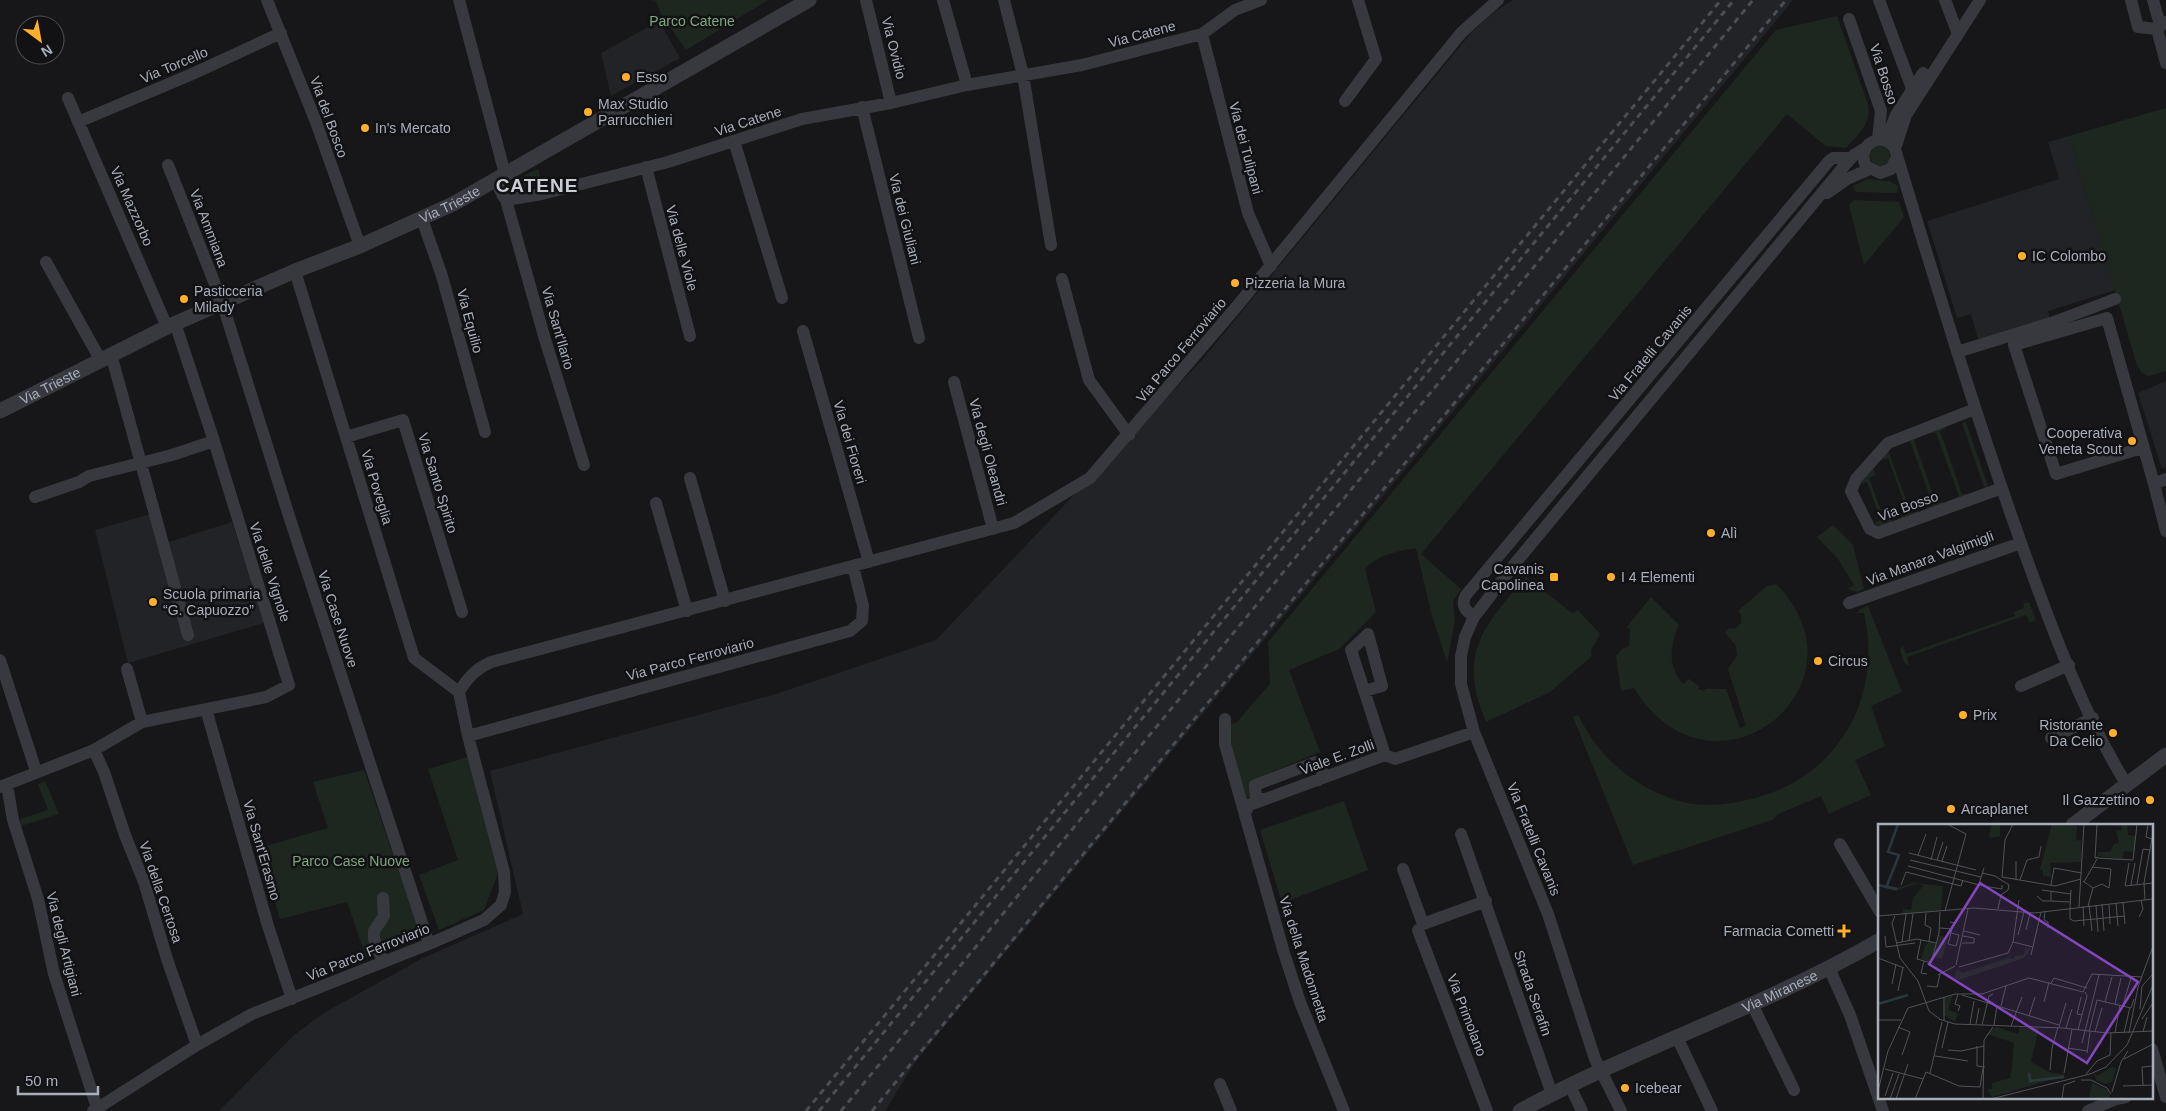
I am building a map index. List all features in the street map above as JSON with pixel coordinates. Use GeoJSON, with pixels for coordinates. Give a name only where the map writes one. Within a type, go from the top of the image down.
{"type":"FeatureCollection","features":[{"type":"Feature","properties":{"kind":"street","name":"Via del Bosco"},"geometry":{"type":"LineString","coordinates":[[267,0],[316,122],[360,246]]}},
{"type":"Feature","properties":{"kind":"street"},"geometry":{"type":"LineString","coordinates":[[459,0],[506,200]]}},
{"type":"Feature","properties":{"kind":"street","name":"Via Trieste"},"geometry":{"type":"LineString","coordinates":[[0,411],[171,325],[295,271],[360,246],[453,204],[809,0]]}},
{"type":"Feature","properties":{"kind":"street","name":"Via Ovidio"},"geometry":{"type":"LineString","coordinates":[[866,0],[892,103]]}},
{"type":"Feature","properties":{"kind":"street"},"geometry":{"type":"LineString","coordinates":[[942,0],[967,85]]}},
{"type":"Feature","properties":{"kind":"street"},"geometry":{"type":"LineString","coordinates":[[1004,0],[1023,75],[1052,246]]}},
{"type":"Feature","properties":{"kind":"street","name":"Via Catene"},"geometry":{"type":"LineString","coordinates":[[506,200],[542,194],[646,168],[802,119],[892,103],[967,85],[1082,65],[1202,34],[1233,5],[1261,0]]}},
{"type":"Feature","properties":{"kind":"street"},"geometry":{"type":"LineString","coordinates":[[1345,101],[1376,59],[1358,0]]}},
{"type":"Feature","properties":{"kind":"street","name":"Via Parco Ferroviario"},"geometry":{"type":"LineString","coordinates":[[95,1110],[198,1045],[252,1014],[429,944],[484,920],[501,905],[505,892],[504,872],[468,736],[459,692],[469,676],[491,662],[1014,524],[1090,478],[1129,435],[1271,266],[1462,32],[1498,0]]}},
{"type":"Feature","properties":{"kind":"street","name":"Via Bosso"},"geometry":{"type":"LineString","coordinates":[[1879,0],[1914,94],[1906,115],[1894,166],[1887,171]]}},
{"type":"Feature","properties":{"kind":"street"},"geometry":{"type":"LineString","coordinates":[[1945,0],[1956,30]]}},
{"type":"Feature","properties":{"kind":"street","name":"Via Bosso"},"geometry":{"type":"LineString","coordinates":[[1882,140],[1896,115],[1914,94],[1956,30],[1972,0]]}},
{"type":"Feature","properties":{"kind":"street","name":"Via Bosso"},"geometry":{"type":"LineString","coordinates":[[1956,30],[1980,0]]}},
{"type":"Feature","properties":{"kind":"street"},"geometry":{"type":"LineString","coordinates":[[2131,0],[2138,27],[2161,26]]}},
{"type":"Feature","properties":{"kind":"street"},"geometry":{"type":"LineString","coordinates":[[2153,0],[2161,26],[2166,63]]}},
{"type":"Feature","properties":{"kind":"street","name":"Via Bosso"},"geometry":{"type":"LineString","coordinates":[[1849,19],[1882,111],[1882,140]]}},
{"type":"Feature","properties":{"kind":"street","name":"Via Torcello"},"geometry":{"type":"LineString","coordinates":[[78,122],[282,34]]}},
{"type":"Feature","properties":{"kind":"street","name":"Via dei Tulipani"},"geometry":{"type":"LineString","coordinates":[[1202,34],[1248,213],[1271,266]]}},
{"type":"Feature","properties":{"kind":"street","name":"Via Mazzorbo"},"geometry":{"type":"LineString","coordinates":[[68,98],[171,325]]}},
{"type":"Feature","properties":{"kind":"street","name":"Via dei Giuliani"},"geometry":{"type":"LineString","coordinates":[[862,107],[919,338]]}},
{"type":"Feature","properties":{"kind":"street"},"geometry":{"type":"LineString","coordinates":[[1908,192],[1899,179],[1887,171],[1880,173],[1870,169],[1864,162],[1864,149],[1868,144],[1882,140],[1896,153],[1902,166],[1908,192],[1957,352],[2021,543],[2069,665],[2093,718],[2128,785]]}},
{"type":"Feature","properties":{"kind":"street"},"geometry":{"type":"LineString","coordinates":[[734,141],[782,298]]}},
{"type":"Feature","properties":{"kind":"street","name":"Via Fratelli Cavanis"},"geometry":{"type":"LineString","coordinates":[[1621,1111],[1595,1059],[1542,898],[1474,732],[1463,698],[1460,672],[1465,637],[1474,617],[1484,603],[1851,158],[1864,149]]}},
{"type":"Feature","properties":{"kind":"street","name":"Via Fratelli Cavanis"},"geometry":{"type":"LineString","coordinates":[[1474,617],[1466,610],[1463,600],[1466,595],[1829,161],[1833,158],[1851,158]]}},
{"type":"Feature","properties":{"kind":"street","name":"Via Ammiana"},"geometry":{"type":"LineString","coordinates":[[168,164],[222,302]]}},
{"type":"Feature","properties":{"kind":"street","name":"Via delle Viole"},"geometry":{"type":"LineString","coordinates":[[646,168],[690,336]]}},
{"type":"Feature","properties":{"kind":"street","name":"Via Fratelli Cavanis"},"geometry":{"type":"LineString","coordinates":[[1814,204],[1847,180],[1870,169]]}},
{"type":"Feature","properties":{"kind":"street","name":"Via Sant'Ilario"},"geometry":{"type":"LineString","coordinates":[[506,200],[544,336],[584,465]]}},
{"type":"Feature","properties":{"kind":"street","name":"Via Equilio"},"geometry":{"type":"LineString","coordinates":[[422,219],[442,276],[485,432]]}},
{"type":"Feature","properties":{"kind":"street"},"geometry":{"type":"LineString","coordinates":[[46,262],[106,357],[141,462],[188,635]]}},
{"type":"Feature","properties":{"kind":"street","name":"Via Poveglia"},"geometry":{"type":"LineString","coordinates":[[295,271],[414,658],[459,692]]}},
{"type":"Feature","properties":{"kind":"street"},"geometry":{"type":"LineString","coordinates":[[1062,278],[1089,380],[1129,435]]}},
{"type":"Feature","properties":{"kind":"street"},"geometry":{"type":"LineString","coordinates":[[1957,352],[2054,322],[2115,299]]}},
{"type":"Feature","properties":{"kind":"street","name":"Via Case Nuove"},"geometry":{"type":"LineString","coordinates":[[222,302],[298,544],[429,944]]}},
{"type":"Feature","properties":{"kind":"street"},"geometry":{"type":"LineString","coordinates":[[2142,448],[2056,474],[2014,345],[2107,318],[2166,531]]}},
{"type":"Feature","properties":{"kind":"street","name":"Via delle Vignole"},"geometry":{"type":"LineString","coordinates":[[4,786],[36,771],[94,750],[142,722],[266,697],[289,685],[214,441],[171,325]]}},
{"type":"Feature","properties":{"kind":"street","name":"Via dei Fioreri"},"geometry":{"type":"LineString","coordinates":[[803,331],[869,562]]}},
{"type":"Feature","properties":{"kind":"street","name":"Via degli Oleandri"},"geometry":{"type":"LineString","coordinates":[[954,382],[993,529]]}},
{"type":"Feature","properties":{"kind":"street","name":"Via Bosso"},"geometry":{"type":"LineString","coordinates":[[1975,409],[1888,443],[1856,479],[1851,488],[1852,494],[1870,529],[1878,533],[2002,488]]}},
{"type":"Feature","properties":{"kind":"street","name":"Via Santo Spirito"},"geometry":{"type":"LineString","coordinates":[[346,437],[403,420],[462,612]]}},
{"type":"Feature","properties":{"kind":"street"},"geometry":{"type":"LineString","coordinates":[[35,497],[80,482],[90,476],[172,455],[214,441]]}},
{"type":"Feature","properties":{"kind":"street"},"geometry":{"type":"LineString","coordinates":[[690,478],[725,601]]}},
{"type":"Feature","properties":{"kind":"street"},"geometry":{"type":"LineString","coordinates":[[2154,484],[2166,479]]}},
{"type":"Feature","properties":{"kind":"street"},"geometry":{"type":"LineString","coordinates":[[656,503],[687,611]]}},
{"type":"Feature","properties":{"kind":"street","name":"Via Manara Valgimigli"},"geometry":{"type":"LineString","coordinates":[[1849,603],[2021,543]]}},
{"type":"Feature","properties":{"kind":"street","name":"Via Parco Ferroviario"},"geometry":{"type":"LineString","coordinates":[[468,736],[850,631],[862,621],[863,606],[853,566]]}},
{"type":"Feature","properties":{"kind":"street"},"geometry":{"type":"LineString","coordinates":[[1478,581],[1475,594],[1484,603]]}},
{"type":"Feature","properties":{"kind":"street"},"geometry":{"type":"LineString","coordinates":[[0,660],[36,771]]}},
{"type":"Feature","properties":{"kind":"street"},"geometry":{"type":"LineString","coordinates":[[2021,686],[2069,665]]}},
{"type":"Feature","properties":{"kind":"street"},"geometry":{"type":"LineString","coordinates":[[127,669],[142,722]]}},
{"type":"Feature","properties":{"kind":"street"},"geometry":{"type":"LineString","coordinates":[[1364,691],[1385,755]]}},
{"type":"Feature","properties":{"kind":"street","name":"Via Sant'Erasmo"},"geometry":{"type":"LineString","coordinates":[[206,709],[268,926],[292,999]]}},
{"type":"Feature","properties":{"kind":"street"},"geometry":{"type":"LineString","coordinates":[[2051,738],[2093,718]]}},
{"type":"Feature","properties":{"kind":"street","name":"Via della Madonnetta"},"geometry":{"type":"LineString","coordinates":[[1225,719],[1225,744],[1269,903],[1300,1002],[1344,1111]]}},
{"type":"Feature","properties":{"kind":"street","name":"Viale E. Zolli"},"geometry":{"type":"LineString","coordinates":[[1245,813],[1249,805],[1385,755],[1395,759],[1474,732]]}},
{"type":"Feature","properties":{"kind":"street","name":"Via della Certosa"},"geometry":{"type":"LineString","coordinates":[[94,750],[104,772],[125,835],[144,882],[167,959],[198,1045]]}},
{"type":"Feature","properties":{"kind":"street"},"geometry":{"type":"LineString","coordinates":[[2074,824],[2166,755]]}},
{"type":"Feature","properties":{"kind":"street"},"geometry":{"type":"LineString","coordinates":[[1264,799],[1256,798],[1255,785],[1316,762],[1320,764],[1324,774],[1319,780]]}},
{"type":"Feature","properties":{"kind":"street","name":"Via degli Artigiani"},"geometry":{"type":"LineString","coordinates":[[4,786],[38,899],[54,974],[95,1110]]}},
{"type":"Feature","properties":{"kind":"street","name":"Strada Serafin"},"geometry":{"type":"LineString","coordinates":[[1462,834],[1552,1094]]}},
{"type":"Feature","properties":{"kind":"street"},"geometry":{"type":"LineString","coordinates":[[1840,844],[1878,909]]}},
{"type":"Feature","properties":{"kind":"street"},"geometry":{"type":"LineString","coordinates":[[1403,869],[1423,924],[1486,901]]}},
{"type":"Feature","properties":{"kind":"street"},"geometry":{"type":"LineString","coordinates":[[383,898],[384,916],[374,932],[374,939],[383,962]]}},
{"type":"Feature","properties":{"kind":"street","name":"Via Primolano"},"geometry":{"type":"LineString","coordinates":[[1418,930],[1487,1111]]}},
{"type":"Feature","properties":{"kind":"street","name":"Via Miranese"},"geometry":{"type":"LineString","coordinates":[[1520,1111],[1552,1094],[1829,968],[1878,941]]}},
{"type":"Feature","properties":{"kind":"street"},"geometry":{"type":"LineString","coordinates":[[1829,968],[1850,1015],[1878,1096]]}},
{"type":"Feature","properties":{"kind":"street"},"geometry":{"type":"LineString","coordinates":[[1752,1004],[1794,1090]]}},
{"type":"Feature","properties":{"kind":"street"},"geometry":{"type":"LineString","coordinates":[[1677,1037],[1712,1111]]}},
{"type":"Feature","properties":{"kind":"street"},"geometry":{"type":"LineString","coordinates":[[2154,1058],[2162,1094]]}},
{"type":"Feature","properties":{"kind":"street"},"geometry":{"type":"LineString","coordinates":[[1220,1084],[1231,1111]]}},
{"type":"Feature","properties":{"kind":"street"},"geometry":{"type":"LineString","coordinates":[[1570,1086],[1582,1111]]}},
{"type":"Feature","properties":{"kind":"street"},"geometry":{"type":"LineString","coordinates":[[1879,1098],[1883,1111]]}},
{"type":"Feature","properties":{"kind":"street"},"geometry":{"type":"LineString","coordinates":[[2088,1111],[2121,1098]]}},
{"type":"Feature","properties":{"kind":"shaded area"},"geometry":{"type":"Polygon","coordinates":[[[1513,0],[1793,0],[916,1061],[885,1111],[219,1111],[294,1035],[324,1013],[421,959],[523,914],[490,771],[776,694],[936,640],[1202,360],[1471,33],[1497,10],[1513,0]]]}},
{"type":"Feature","properties":{"kind":"shaded area","name":"Esso"},"geometry":{"type":"Polygon","coordinates":[[[659,21],[680,58],[611,96],[601,53],[659,21]]]}},
{"type":"Feature","properties":{"kind":"shaded area","name":"IC Colombo"},"geometry":{"type":"Polygon","coordinates":[[[2069,136],[2115,290],[2048,311],[2050,319],[1979,342],[1971,314],[1957,318],[1927,221],[2059,179],[2048,142],[2069,136]]]}},
{"type":"Feature","properties":{"kind":"shaded area"},"geometry":{"type":"Polygon","coordinates":[[[2166,381],[2166,467],[2162,469],[2138,393],[2166,381]]]}},
{"type":"Feature","properties":{"kind":"shaded area"},"geometry":{"type":"Polygon","coordinates":[[[151,514],[159,545],[232,522],[264,623],[128,663],[95,530],[151,514]]]}},
{"type":"Feature","properties":{"kind":"green space","name":"Parco Catene"},"geometry":{"type":"Polygon","coordinates":[[[652,0],[768,0],[686,50],[661,14],[656,1],[652,0]]]}},
{"type":"Feature","properties":{"kind":"green space"},"geometry":{"type":"Polygon","coordinates":[[[1837,16],[1868,104],[1868,117],[1863,128],[1846,148],[1826,146],[1787,114],[1421,554],[1461,589],[1453,601],[1455,620],[1447,663],[1431,612],[1416,548],[1395,552],[1382,557],[1365,569],[1376,612],[1339,649],[1289,670],[1320,752],[1250,781],[1250,798],[1245,799],[1240,792],[1227,724],[1236,723],[1270,684],[1268,642],[1776,30],[1837,16]]]}},
{"type":"Feature","properties":{"kind":"green space"},"geometry":{"type":"Polygon","coordinates":[[[2166,108],[2166,371],[2148,376],[2141,372],[2136,362],[2069,136],[2166,108]]]}},
{"type":"Feature","properties":{"kind":"green space"},"geometry":{"type":"Polygon","coordinates":[[[1880,146],[1887,149],[1890,156],[1887,163],[1880,166],[1873,163],[1870,156],[1873,149],[1880,146]]]}},
{"type":"Feature","properties":{"kind":"green space"},"geometry":{"type":"Polygon","coordinates":[[[538,169],[544,190],[537,192],[538,183],[525,186],[523,195],[515,197],[506,192],[505,185],[538,169]]]}},
{"type":"Feature","properties":{"kind":"green space"},"geometry":{"type":"Polygon","coordinates":[[[1868,179],[1889,181],[1898,186],[1897,193],[1856,192],[1853,186],[1868,179]]]}},
{"type":"Feature","properties":{"kind":"green space"},"geometry":{"type":"Polygon","coordinates":[[[1854,200],[1899,202],[1904,217],[1864,265],[1849,205],[1854,200]]]}},
{"type":"Feature","properties":{"kind":"green space"},"geometry":{"type":"Polygon","coordinates":[[[1966,422],[1988,486],[1984,487],[1962,423],[1966,422]]]}},
{"type":"Feature","properties":{"kind":"green space"},"geometry":{"type":"Polygon","coordinates":[[[1944,427],[1946,429],[1940,431],[1962,494],[1969,494],[1953,500],[1959,496],[1936,433],[1929,433],[1944,427]]]}},
{"type":"Feature","properties":{"kind":"green space"},"geometry":{"type":"Polygon","coordinates":[[[1920,437],[1914,440],[1936,503],[1944,502],[1944,504],[1927,510],[1926,508],[1933,505],[1910,441],[1920,437]]]}},
{"type":"Feature","properties":{"kind":"green space"},"geometry":{"type":"Polygon","coordinates":[[[1888,450],[1911,513],[1918,511],[1919,513],[1901,519],[1901,517],[1908,514],[1888,458],[1881,460],[1888,450]]]}},
{"type":"Feature","properties":{"kind":"green space"},"geometry":{"type":"Polygon","coordinates":[[[1873,468],[1876,475],[1869,478],[1884,519],[1891,517],[1893,523],[1880,527],[1874,523],[1881,520],[1867,482],[1860,485],[1873,468]]]}},
{"type":"Feature","properties":{"kind":"green space"},"geometry":{"type":"Polygon","coordinates":[[[1833,525],[1853,545],[1864,589],[1858,592],[1847,589],[1854,585],[1838,559],[1817,537],[1833,525]]]}},
{"type":"Feature","properties":{"kind":"green space"},"geometry":{"type":"Polygon","coordinates":[[[1526,577],[1572,613],[1578,610],[1600,634],[1591,650],[1592,656],[1550,692],[1486,722],[1474,678],[1475,659],[1479,643],[1498,611],[1526,577]]]}},
{"type":"Feature","properties":{"kind":"green space"},"geometry":{"type":"Polygon","coordinates":[[[1776,584],[1802,623],[1807,661],[1796,695],[1772,722],[1740,738],[1704,740],[1667,724],[1634,688],[1621,691],[1616,656],[1622,649],[1629,646],[1630,629],[1627,627],[1651,597],[1679,625],[1672,648],[1672,663],[1683,684],[1689,679],[1699,686],[1698,689],[1704,691],[1706,689],[1726,689],[1740,728],[1746,726],[1728,669],[1737,656],[1736,646],[1725,633],[1729,628],[1735,629],[1741,623],[1741,615],[1738,611],[1767,586],[1776,584]]]}},
{"type":"Feature","properties":{"kind":"green space"},"geometry":{"type":"Polygon","coordinates":[[[2029,602],[2036,620],[2030,623],[2026,615],[1907,657],[1909,665],[1905,664],[1900,650],[1903,646],[1906,654],[2015,616],[2014,612],[2024,608],[2023,604],[2029,602]]]}},
{"type":"Feature","properties":{"kind":"green space"},"geometry":{"type":"Polygon","coordinates":[[[1868,606],[1902,692],[1871,706],[1885,746],[1855,760],[1871,795],[1829,814],[1821,796],[1778,814],[1772,820],[1633,865],[1573,717],[1578,715],[1596,744],[1620,770],[1653,791],[1676,800],[1704,805],[1730,803],[1755,798],[1785,787],[1810,772],[1831,752],[1848,729],[1860,703],[1867,674],[1868,644],[1864,613],[1857,613],[1860,609],[1868,606]]]}},
{"type":"Feature","properties":{"kind":"green space","name":"Parco Case Nuove"},"geometry":{"type":"Polygon","coordinates":[[[468,757],[498,873],[484,910],[439,930],[419,875],[458,860],[428,769],[468,757]]]}},
{"type":"Feature","properties":{"kind":"green space","name":"Parco Case Nuove"},"geometry":{"type":"Polygon","coordinates":[[[364,770],[421,936],[366,957],[347,902],[280,919],[259,848],[328,828],[313,782],[364,770]]]}},
{"type":"Feature","properties":{"kind":"green space"},"geometry":{"type":"Polygon","coordinates":[[[45,781],[59,814],[21,826],[20,819],[48,810],[38,784],[45,781]]]}},
{"type":"Feature","properties":{"kind":"green space"},"geometry":{"type":"Polygon","coordinates":[[[1344,801],[1368,870],[1288,901],[1286,898],[1281,900],[1260,830],[1344,801]]]}},
{"type":"Feature","properties":{"kind":"railway"},"geometry":{"type":"LineString","coordinates":[[806,1111],[1721,0]]}},
{"type":"Feature","properties":{"kind":"railway"},"geometry":{"type":"LineString","coordinates":[[819,1111],[1734,0]]}},
{"type":"Feature","properties":{"kind":"railway"},"geometry":{"type":"LineString","coordinates":[[841,1111],[1753,0]]}},
{"type":"Feature","properties":{"kind":"railway"},"geometry":{"type":"LineString","coordinates":[[872,1111],[1786,0]]}},
{"type":"Feature","properties":{"kind":"place","name":"Esso"},"geometry":{"type":"Point","coordinates":[626,77]}},
{"type":"Feature","properties":{"kind":"place","name":"Max Studio Parrucchieri"},"geometry":{"type":"Point","coordinates":[588,112]}},
{"type":"Feature","properties":{"kind":"place","name":"In's Mercato"},"geometry":{"type":"Point","coordinates":[365,128]}},
{"type":"Feature","properties":{"kind":"place","name":"IC Colombo"},"geometry":{"type":"Point","coordinates":[2022,256]}},
{"type":"Feature","properties":{"kind":"place","name":"Pizzeria la Mura"},"geometry":{"type":"Point","coordinates":[1235,283]}},
{"type":"Feature","properties":{"kind":"place","name":"Pasticceria Milady"},"geometry":{"type":"Point","coordinates":[184,299]}},
{"type":"Feature","properties":{"kind":"place","name":"Cooperativa Veneta Scout"},"geometry":{"type":"Point","coordinates":[2132,441]}},
{"type":"Feature","properties":{"kind":"place","name":"Alì"},"geometry":{"type":"Point","coordinates":[1711,533]}},
{"type":"Feature","properties":{"kind":"place","name":"Cavanis Capolinea"},"geometry":{"type":"Point","coordinates":[1554,577]}},
{"type":"Feature","properties":{"kind":"place","name":"I 4 Elementi"},"geometry":{"type":"Point","coordinates":[1611,577]}},
{"type":"Feature","properties":{"kind":"place","name":"Scuola primaria “G. Capuozzo”"},"geometry":{"type":"Point","coordinates":[153,602]}},
{"type":"Feature","properties":{"kind":"place","name":"Circus"},"geometry":{"type":"Point","coordinates":[1818,661]}},
{"type":"Feature","properties":{"kind":"place","name":"Prix"},"geometry":{"type":"Point","coordinates":[1963,715]}},
{"type":"Feature","properties":{"kind":"place","name":"Ristorante Da Celio"},"geometry":{"type":"Point","coordinates":[2113,733]}},
{"type":"Feature","properties":{"kind":"place","name":"Il Gazzettino"},"geometry":{"type":"Point","coordinates":[2150,800]}},
{"type":"Feature","properties":{"kind":"place","name":"Arcaplanet"},"geometry":{"type":"Point","coordinates":[1951,809]}},
{"type":"Feature","properties":{"kind":"place","name":"Farmacia Cometti"},"geometry":{"type":"Point","coordinates":[1844,931]}},
{"type":"Feature","properties":{"kind":"place","name":"Icebear"},"geometry":{"type":"Point","coordinates":[1625,1088]}},
{"type":"Feature","properties":{"kind":"district","name":"CATENE"},"geometry":{"type":"Point","coordinates":[537,185]}}]}
